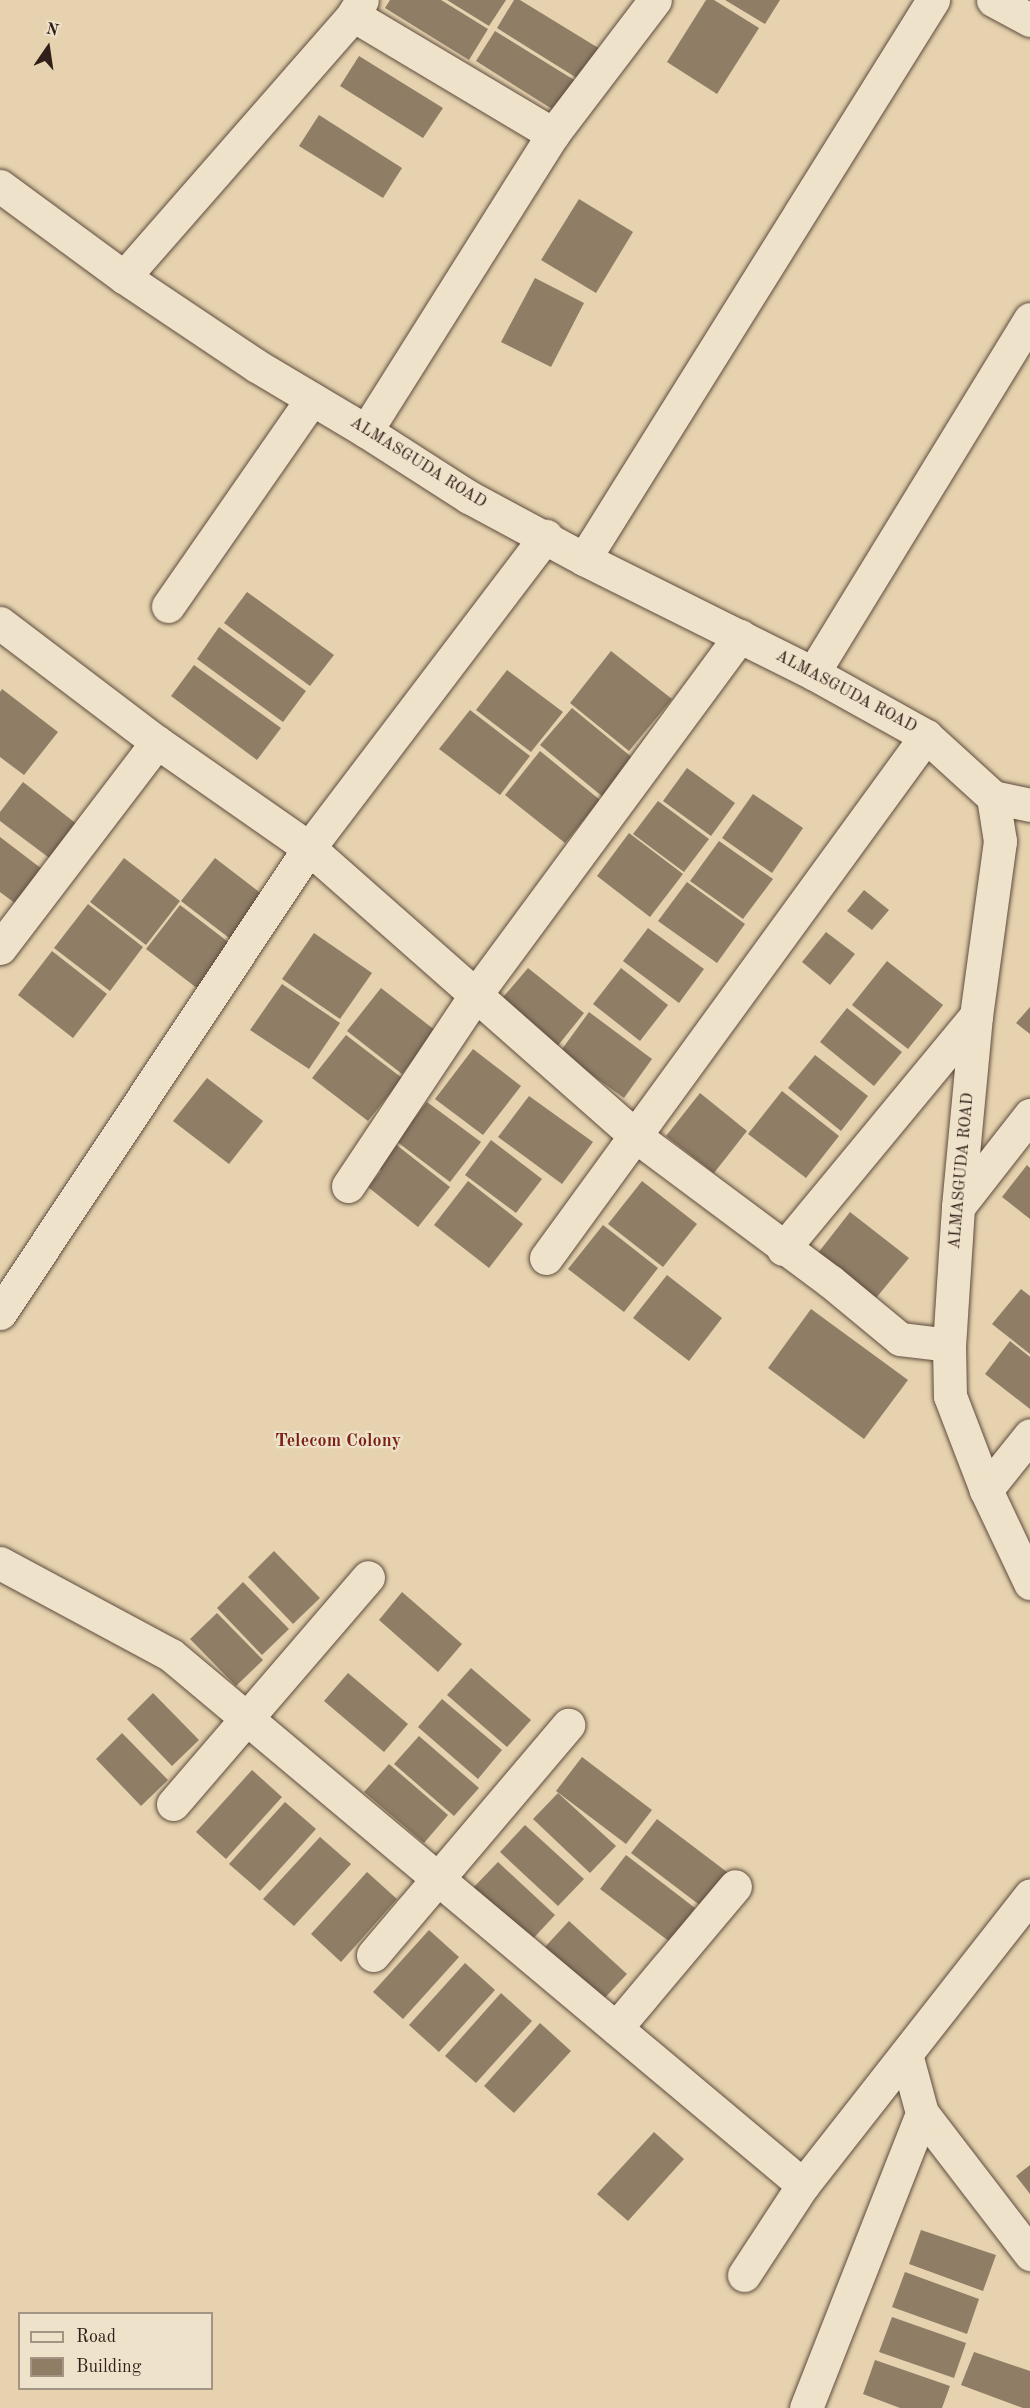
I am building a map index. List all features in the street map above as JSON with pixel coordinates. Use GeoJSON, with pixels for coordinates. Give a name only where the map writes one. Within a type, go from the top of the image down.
{"type":"FeatureCollection","features":[{"type":"Feature","properties":{"kind":"street"},"geometry":{"type":"LineString","coordinates":[[366,430],[553,134],[655,0]]}},
{"type":"Feature","properties":{"kind":"street"},"geometry":{"type":"LineString","coordinates":[[584,559],[933,0]]}},
{"type":"Feature","properties":{"kind":"street"},"geometry":{"type":"LineString","coordinates":[[993,0],[1030,20]]}},
{"type":"Feature","properties":{"kind":"street"},"geometry":{"type":"LineString","coordinates":[[124,277],[357,7],[553,134]]}},
{"type":"Feature","properties":{"kind":"street","name":"ALMASGUDA ROAD"},"geometry":{"type":"LineString","coordinates":[[0,186],[124,277],[257,366],[366,430],[469,496],[546,536],[584,559],[813,673],[926,736],[993,797],[1000,841],[976,1016],[958,1207],[949,1345],[950,1396],[986,1491],[1030,1583]]}},
{"type":"Feature","properties":{"kind":"street"},"geometry":{"type":"LineString","coordinates":[[813,673],[1030,319]]}},
{"type":"Feature","properties":{"kind":"street"},"geometry":{"type":"LineString","coordinates":[[168,606],[312,399]]}},
{"type":"Feature","properties":{"kind":"street"},"geometry":{"type":"LineString","coordinates":[[0,1313],[309,848],[546,536]]}},
{"type":"Feature","properties":{"kind":"street"},"geometry":{"type":"LineString","coordinates":[[2,628],[157,742],[309,848],[634,1135],[783,1249],[830,1281],[900,1339],[949,1345]]}},
{"type":"Feature","properties":{"kind":"street"},"geometry":{"type":"LineString","coordinates":[[348,1186],[476,994],[740,636]]}},
{"type":"Feature","properties":{"kind":"street"},"geometry":{"type":"LineString","coordinates":[[546,1258],[926,736]]}},
{"type":"Feature","properties":{"kind":"street"},"geometry":{"type":"LineString","coordinates":[[0,948],[157,742]]}},
{"type":"Feature","properties":{"kind":"street"},"geometry":{"type":"LineString","coordinates":[[993,797],[1030,806]]}},
{"type":"Feature","properties":{"kind":"street"},"geometry":{"type":"LineString","coordinates":[[783,1249],[976,1016]]}},
{"type":"Feature","properties":{"kind":"street"},"geometry":{"type":"LineString","coordinates":[[958,1207],[1030,1115]]}},
{"type":"Feature","properties":{"kind":"street"},"geometry":{"type":"LineString","coordinates":[[986,1491],[1030,1435]]}},
{"type":"Feature","properties":{"kind":"street"},"geometry":{"type":"LineString","coordinates":[[0,1563],[171,1655],[803,2186]]}},
{"type":"Feature","properties":{"kind":"street"},"geometry":{"type":"LineString","coordinates":[[173,1804],[368,1577]]}},
{"type":"Feature","properties":{"kind":"street"},"geometry":{"type":"LineString","coordinates":[[373,1955],[568,1725]]}},
{"type":"Feature","properties":{"kind":"street"},"geometry":{"type":"LineString","coordinates":[[616,2028],[735,1886]]}},
{"type":"Feature","properties":{"kind":"street"},"geometry":{"type":"LineString","coordinates":[[744,2275],[803,2186],[1030,1895]]}},
{"type":"Feature","properties":{"kind":"street"},"geometry":{"type":"LineString","coordinates":[[906,2054],[922,2113],[1030,2254]]}},
{"type":"Feature","properties":{"kind":"street"},"geometry":{"type":"LineString","coordinates":[[806,2408],[922,2113]]}},
{"type":"Feature","properties":{"kind":"building"},"geometry":{"type":"Polygon","coordinates":[[[390,0],[441,0],[488,29],[469,60],[385,8],[390,0]]]}},
{"type":"Feature","properties":{"kind":"building"},"geometry":{"type":"Polygon","coordinates":[[[447,0],[506,0],[489,26],[447,0]]]}},
{"type":"Feature","properties":{"kind":"building"},"geometry":{"type":"Polygon","coordinates":[[[514,0],[520,0],[600,49],[580,80],[497,28],[514,0]]]}},
{"type":"Feature","properties":{"kind":"building"},"geometry":{"type":"Polygon","coordinates":[[[706,0],[714,0],[759,28],[717,94],[667,62],[706,0]]]}},
{"type":"Feature","properties":{"kind":"building"},"geometry":{"type":"Polygon","coordinates":[[[725,0],[780,0],[765,24],[725,0]]]}},
{"type":"Feature","properties":{"kind":"building"},"geometry":{"type":"Polygon","coordinates":[[[495,31],[579,83],[560,114],[476,61],[495,31]]]}},
{"type":"Feature","properties":{"kind":"building"},"geometry":{"type":"Polygon","coordinates":[[[359,56],[443,108],[423,138],[340,86],[359,56]]]}},
{"type":"Feature","properties":{"kind":"building"},"geometry":{"type":"Polygon","coordinates":[[[319,115],[402,168],[383,198],[299,146],[319,115]]]}},
{"type":"Feature","properties":{"kind":"building"},"geometry":{"type":"Polygon","coordinates":[[[579,199],[633,232],[596,293],[541,260],[579,199]]]}},
{"type":"Feature","properties":{"kind":"building"},"geometry":{"type":"Polygon","coordinates":[[[535,278],[584,303],[551,367],[501,342],[535,278]]]}},
{"type":"Feature","properties":{"kind":"building"},"geometry":{"type":"Polygon","coordinates":[[[247,592],[334,655],[310,686],[224,623],[247,592]]]}},
{"type":"Feature","properties":{"kind":"building"},"geometry":{"type":"Polygon","coordinates":[[[219,627],[306,691],[283,722],[197,659],[219,627]]]}},
{"type":"Feature","properties":{"kind":"building"},"geometry":{"type":"Polygon","coordinates":[[[611,651],[672,699],[629,751],[570,703],[611,651]]]}},
{"type":"Feature","properties":{"kind":"building"},"geometry":{"type":"Polygon","coordinates":[[[194,665],[281,728],[257,760],[171,696],[194,665]]]}},
{"type":"Feature","properties":{"kind":"building"},"geometry":{"type":"Polygon","coordinates":[[[507,670],[563,712],[531,752],[476,710],[507,670]]]}},
{"type":"Feature","properties":{"kind":"building"},"geometry":{"type":"Polygon","coordinates":[[[2,689],[58,732],[24,775],[0,757],[0,692],[2,689]]]}},
{"type":"Feature","properties":{"kind":"building"},"geometry":{"type":"Polygon","coordinates":[[[572,708],[634,759],[603,797],[540,745],[572,708]]]}},
{"type":"Feature","properties":{"kind":"building"},"geometry":{"type":"Polygon","coordinates":[[[470,710],[530,756],[500,795],[439,749],[470,710]]]}},
{"type":"Feature","properties":{"kind":"building"},"geometry":{"type":"Polygon","coordinates":[[[540,751],[600,800],[565,843],[505,795],[540,751]]]}},
{"type":"Feature","properties":{"kind":"building"},"geometry":{"type":"Polygon","coordinates":[[[687,768],[735,803],[711,836],[663,801],[687,768]]]}},
{"type":"Feature","properties":{"kind":"building"},"geometry":{"type":"Polygon","coordinates":[[[23,782],[78,825],[52,860],[0,821],[0,812],[23,782]]]}},
{"type":"Feature","properties":{"kind":"building"},"geometry":{"type":"Polygon","coordinates":[[[753,794],[803,828],[772,873],[722,838],[753,794]]]}},
{"type":"Feature","properties":{"kind":"building"},"geometry":{"type":"Polygon","coordinates":[[[658,801],[709,839],[684,872],[633,834],[658,801]]]}},
{"type":"Feature","properties":{"kind":"building"},"geometry":{"type":"Polygon","coordinates":[[[629,833],[683,874],[650,917],[597,876],[629,833]]]}},
{"type":"Feature","properties":{"kind":"building"},"geometry":{"type":"Polygon","coordinates":[[[0,837],[42,869],[16,904],[0,892],[0,837]]]}},
{"type":"Feature","properties":{"kind":"building"},"geometry":{"type":"Polygon","coordinates":[[[719,841],[773,879],[743,919],[690,881],[719,841]]]}},
{"type":"Feature","properties":{"kind":"building"},"geometry":{"type":"Polygon","coordinates":[[[124,858],[180,901],[146,945],[90,902],[124,858]]]}},
{"type":"Feature","properties":{"kind":"building"},"geometry":{"type":"Polygon","coordinates":[[[215,858],[271,901],[237,944],[181,901],[215,858]]]}},
{"type":"Feature","properties":{"kind":"building"},"geometry":{"type":"Polygon","coordinates":[[[687,882],[745,924],[717,963],[658,921],[687,882]]]}},
{"type":"Feature","properties":{"kind":"building"},"geometry":{"type":"Polygon","coordinates":[[[864,890],[889,910],[872,930],[847,911],[864,890]]]}},
{"type":"Feature","properties":{"kind":"building"},"geometry":{"type":"Polygon","coordinates":[[[88,904],[143,947],[110,991],[54,948],[88,904]]]}},
{"type":"Feature","properties":{"kind":"building"},"geometry":{"type":"Polygon","coordinates":[[[180,905],[236,948],[202,992],[146,949],[180,905]]]}},
{"type":"Feature","properties":{"kind":"building"},"geometry":{"type":"Polygon","coordinates":[[[648,928],[704,969],[679,1003],[623,961],[648,928]]]}},
{"type":"Feature","properties":{"kind":"building"},"geometry":{"type":"Polygon","coordinates":[[[826,932],[855,954],[830,985],[802,962],[826,932]]]}},
{"type":"Feature","properties":{"kind":"building"},"geometry":{"type":"Polygon","coordinates":[[[314,933],[372,973],[340,1019],[282,979],[314,933]]]}},
{"type":"Feature","properties":{"kind":"building"},"geometry":{"type":"Polygon","coordinates":[[[52,951],[107,994],[73,1038],[18,995],[52,951]]]}},
{"type":"Feature","properties":{"kind":"building"},"geometry":{"type":"Polygon","coordinates":[[[887,961],[943,1005],[908,1049],[852,1005],[887,961]]]}},
{"type":"Feature","properties":{"kind":"building"},"geometry":{"type":"Polygon","coordinates":[[[528,968],[584,1013],[556,1048],[499,1002],[528,968]]]}},
{"type":"Feature","properties":{"kind":"building"},"geometry":{"type":"Polygon","coordinates":[[[621,968],[668,1005],[640,1041],[593,1004],[621,968]]]}},
{"type":"Feature","properties":{"kind":"building"},"geometry":{"type":"Polygon","coordinates":[[[282,984],[340,1023],[309,1069],[250,1030],[282,984]]]}},
{"type":"Feature","properties":{"kind":"building"},"geometry":{"type":"Polygon","coordinates":[[[381,988],[436,1031],[402,1074],[347,1031],[381,988]]]}},
{"type":"Feature","properties":{"kind":"building"},"geometry":{"type":"Polygon","coordinates":[[[1030,1007],[1030,1034],[1016,1023],[1030,1007]]]}},
{"type":"Feature","properties":{"kind":"building"},"geometry":{"type":"Polygon","coordinates":[[[847,1008],[902,1052],[874,1086],[820,1042],[847,1008]]]}},
{"type":"Feature","properties":{"kind":"building"},"geometry":{"type":"Polygon","coordinates":[[[589,1012],[652,1059],[624,1098],[560,1052],[589,1012]]]}},
{"type":"Feature","properties":{"kind":"building"},"geometry":{"type":"Polygon","coordinates":[[[346,1035],[402,1078],[368,1121],[312,1078],[346,1035]]]}},
{"type":"Feature","properties":{"kind":"building"},"geometry":{"type":"Polygon","coordinates":[[[473,1049],[521,1086],[483,1135],[435,1099],[473,1049]]]}},
{"type":"Feature","properties":{"kind":"building"},"geometry":{"type":"Polygon","coordinates":[[[815,1055],[868,1096],[841,1131],[788,1088],[815,1055]]]}},
{"type":"Feature","properties":{"kind":"building"},"geometry":{"type":"Polygon","coordinates":[[[207,1078],[263,1121],[229,1164],[173,1121],[207,1078]]]}},
{"type":"Feature","properties":{"kind":"building"},"geometry":{"type":"Polygon","coordinates":[[[782,1091],[839,1136],[806,1178],[748,1134],[782,1091]]]}},
{"type":"Feature","properties":{"kind":"building"},"geometry":{"type":"Polygon","coordinates":[[[700,1093],[747,1131],[714,1173],[666,1136],[700,1093]]]}},
{"type":"Feature","properties":{"kind":"building"},"geometry":{"type":"Polygon","coordinates":[[[529,1096],[593,1142],[562,1184],[498,1137],[529,1096]]]}},
{"type":"Feature","properties":{"kind":"building"},"geometry":{"type":"Polygon","coordinates":[[[427,1102],[481,1142],[450,1182],[396,1141],[427,1102]]]}},
{"type":"Feature","properties":{"kind":"building"},"geometry":{"type":"Polygon","coordinates":[[[491,1140],[542,1179],[516,1213],[465,1175],[491,1140]]]}},
{"type":"Feature","properties":{"kind":"building"},"geometry":{"type":"Polygon","coordinates":[[[394,1143],[450,1187],[418,1227],[368,1187],[381,1171],[375,1166],[394,1143]]]}},
{"type":"Feature","properties":{"kind":"building"},"geometry":{"type":"Polygon","coordinates":[[[1027,1165],[1030,1168],[1030,1219],[1002,1197],[1027,1165]]]}},
{"type":"Feature","properties":{"kind":"building"},"geometry":{"type":"Polygon","coordinates":[[[468,1181],[523,1224],[489,1268],[434,1225],[468,1181]]]}},
{"type":"Feature","properties":{"kind":"building"},"geometry":{"type":"Polygon","coordinates":[[[642,1181],[697,1224],[663,1267],[608,1224],[642,1181]]]}},
{"type":"Feature","properties":{"kind":"building"},"geometry":{"type":"Polygon","coordinates":[[[850,1212],[909,1258],[876,1298],[818,1253],[850,1212]]]}},
{"type":"Feature","properties":{"kind":"building"},"geometry":{"type":"Polygon","coordinates":[[[603,1225],[658,1268],[624,1312],[568,1269],[603,1225]]]}},
{"type":"Feature","properties":{"kind":"building"},"geometry":{"type":"Polygon","coordinates":[[[667,1275],[722,1318],[689,1361],[633,1318],[667,1275]]]}},
{"type":"Feature","properties":{"kind":"building"},"geometry":{"type":"Polygon","coordinates":[[[1021,1289],[1030,1296],[1030,1354],[992,1324],[1021,1289]]]}},
{"type":"Feature","properties":{"kind":"building"},"geometry":{"type":"Polygon","coordinates":[[[811,1309],[908,1380],[864,1439],[768,1368],[811,1309]]]}},
{"type":"Feature","properties":{"kind":"building"},"geometry":{"type":"Polygon","coordinates":[[[1010,1341],[1030,1357],[1030,1409],[985,1374],[1010,1341]]]}},
{"type":"Feature","properties":{"kind":"building"},"geometry":{"type":"Polygon","coordinates":[[[274,1551],[320,1598],[293,1624],[248,1577],[274,1551]]]}},
{"type":"Feature","properties":{"kind":"building"},"geometry":{"type":"Polygon","coordinates":[[[243,1582],[289,1629],[262,1655],[217,1608],[243,1582]]]}},
{"type":"Feature","properties":{"kind":"building"},"geometry":{"type":"Polygon","coordinates":[[[402,1592],[462,1644],[438,1672],[379,1620],[402,1592]]]}},
{"type":"Feature","properties":{"kind":"building"},"geometry":{"type":"Polygon","coordinates":[[[217,1613],[263,1660],[236,1686],[190,1639],[217,1613]]]}},
{"type":"Feature","properties":{"kind":"building"},"geometry":{"type":"Polygon","coordinates":[[[471,1668],[531,1720],[507,1747],[447,1695],[471,1668]]]}},
{"type":"Feature","properties":{"kind":"building"},"geometry":{"type":"Polygon","coordinates":[[[348,1673],[408,1724],[384,1752],[324,1701],[348,1673]]]}},
{"type":"Feature","properties":{"kind":"building"},"geometry":{"type":"Polygon","coordinates":[[[153,1693],[199,1740],[172,1766],[127,1719],[153,1693]]]}},
{"type":"Feature","properties":{"kind":"building"},"geometry":{"type":"Polygon","coordinates":[[[442,1699],[502,1750],[478,1779],[418,1727],[442,1699]]]}},
{"type":"Feature","properties":{"kind":"building"},"geometry":{"type":"Polygon","coordinates":[[[122,1733],[168,1780],[141,1806],[96,1759],[122,1733]]]}},
{"type":"Feature","properties":{"kind":"building"},"geometry":{"type":"Polygon","coordinates":[[[419,1736],[479,1788],[454,1816],[394,1764],[419,1736]]]}},
{"type":"Feature","properties":{"kind":"building"},"geometry":{"type":"Polygon","coordinates":[[[582,1757],[652,1810],[626,1844],[556,1791],[582,1757]]]}},
{"type":"Feature","properties":{"kind":"building"},"geometry":{"type":"Polygon","coordinates":[[[389,1764],[448,1815],[424,1843],[364,1792],[389,1764]]]}},
{"type":"Feature","properties":{"kind":"building"},"geometry":{"type":"Polygon","coordinates":[[[252,1770],[282,1797],[226,1859],[196,1832],[252,1770]]]}},
{"type":"Feature","properties":{"kind":"building"},"geometry":{"type":"Polygon","coordinates":[[[558,1793],[616,1846],[590,1873],[533,1819],[558,1793]]]}},
{"type":"Feature","properties":{"kind":"building"},"geometry":{"type":"Polygon","coordinates":[[[285,1802],[316,1829],[260,1891],[229,1864],[285,1802]]]}},
{"type":"Feature","properties":{"kind":"building"},"geometry":{"type":"Polygon","coordinates":[[[657,1819],[727,1872],[701,1906],[631,1853],[657,1819]]]}},
{"type":"Feature","properties":{"kind":"building"},"geometry":{"type":"Polygon","coordinates":[[[525,1825],[584,1879],[558,1906],[500,1852],[525,1825]]]}},
{"type":"Feature","properties":{"kind":"building"},"geometry":{"type":"Polygon","coordinates":[[[320,1837],[351,1864],[294,1926],[263,1899],[320,1837]]]}},
{"type":"Feature","properties":{"kind":"building"},"geometry":{"type":"Polygon","coordinates":[[[626,1855],[695,1908],[670,1942],[600,1889],[626,1855]]]}},
{"type":"Feature","properties":{"kind":"building"},"geometry":{"type":"Polygon","coordinates":[[[498,1862],[555,1915],[529,1943],[472,1889],[498,1862]]]}},
{"type":"Feature","properties":{"kind":"building"},"geometry":{"type":"Polygon","coordinates":[[[367,1872],[397,1899],[341,1962],[311,1934],[367,1872]]]}},
{"type":"Feature","properties":{"kind":"building"},"geometry":{"type":"Polygon","coordinates":[[[569,1921],[627,1974],[601,2002],[544,1948],[569,1921]]]}},
{"type":"Feature","properties":{"kind":"building"},"geometry":{"type":"Polygon","coordinates":[[[429,1930],[459,1957],[403,2019],[373,1992],[429,1930]]]}},
{"type":"Feature","properties":{"kind":"building"},"geometry":{"type":"Polygon","coordinates":[[[465,1963],[495,1990],[439,2052],[409,2025],[465,1963]]]}},
{"type":"Feature","properties":{"kind":"building"},"geometry":{"type":"Polygon","coordinates":[[[501,1993],[532,2021],[476,2083],[445,2056],[501,1993]]]}},
{"type":"Feature","properties":{"kind":"building"},"geometry":{"type":"Polygon","coordinates":[[[540,2023],[571,2051],[514,2113],[484,2086],[540,2023]]]}},
{"type":"Feature","properties":{"kind":"building"},"geometry":{"type":"Polygon","coordinates":[[[654,2132],[684,2159],[628,2221],[597,2194],[654,2132]]]}},
{"type":"Feature","properties":{"kind":"building"},"geometry":{"type":"Polygon","coordinates":[[[1030,2165],[1030,2194],[1016,2176],[1030,2165]]]}},
{"type":"Feature","properties":{"kind":"building"},"geometry":{"type":"Polygon","coordinates":[[[921,2230],[996,2255],[983,2291],[909,2264],[921,2230]]]}},
{"type":"Feature","properties":{"kind":"building"},"geometry":{"type":"Polygon","coordinates":[[[905,2272],[979,2299],[967,2334],[892,2307],[905,2272]]]}},
{"type":"Feature","properties":{"kind":"building"},"geometry":{"type":"Polygon","coordinates":[[[892,2317],[966,2343],[954,2378],[879,2352],[892,2317]]]}},
{"type":"Feature","properties":{"kind":"building"},"geometry":{"type":"Polygon","coordinates":[[[974,2352],[1030,2371],[1030,2408],[1023,2408],[961,2385],[974,2352]]]}},
{"type":"Feature","properties":{"kind":"building"},"geometry":{"type":"Polygon","coordinates":[[[875,2360],[950,2386],[942,2408],[900,2408],[863,2394],[875,2360]]]}},
{"type":"Feature","properties":{"kind":"district","name":"Telecom Colony"},"geometry":{"type":"Point","coordinates":[338,1441]}}]}
